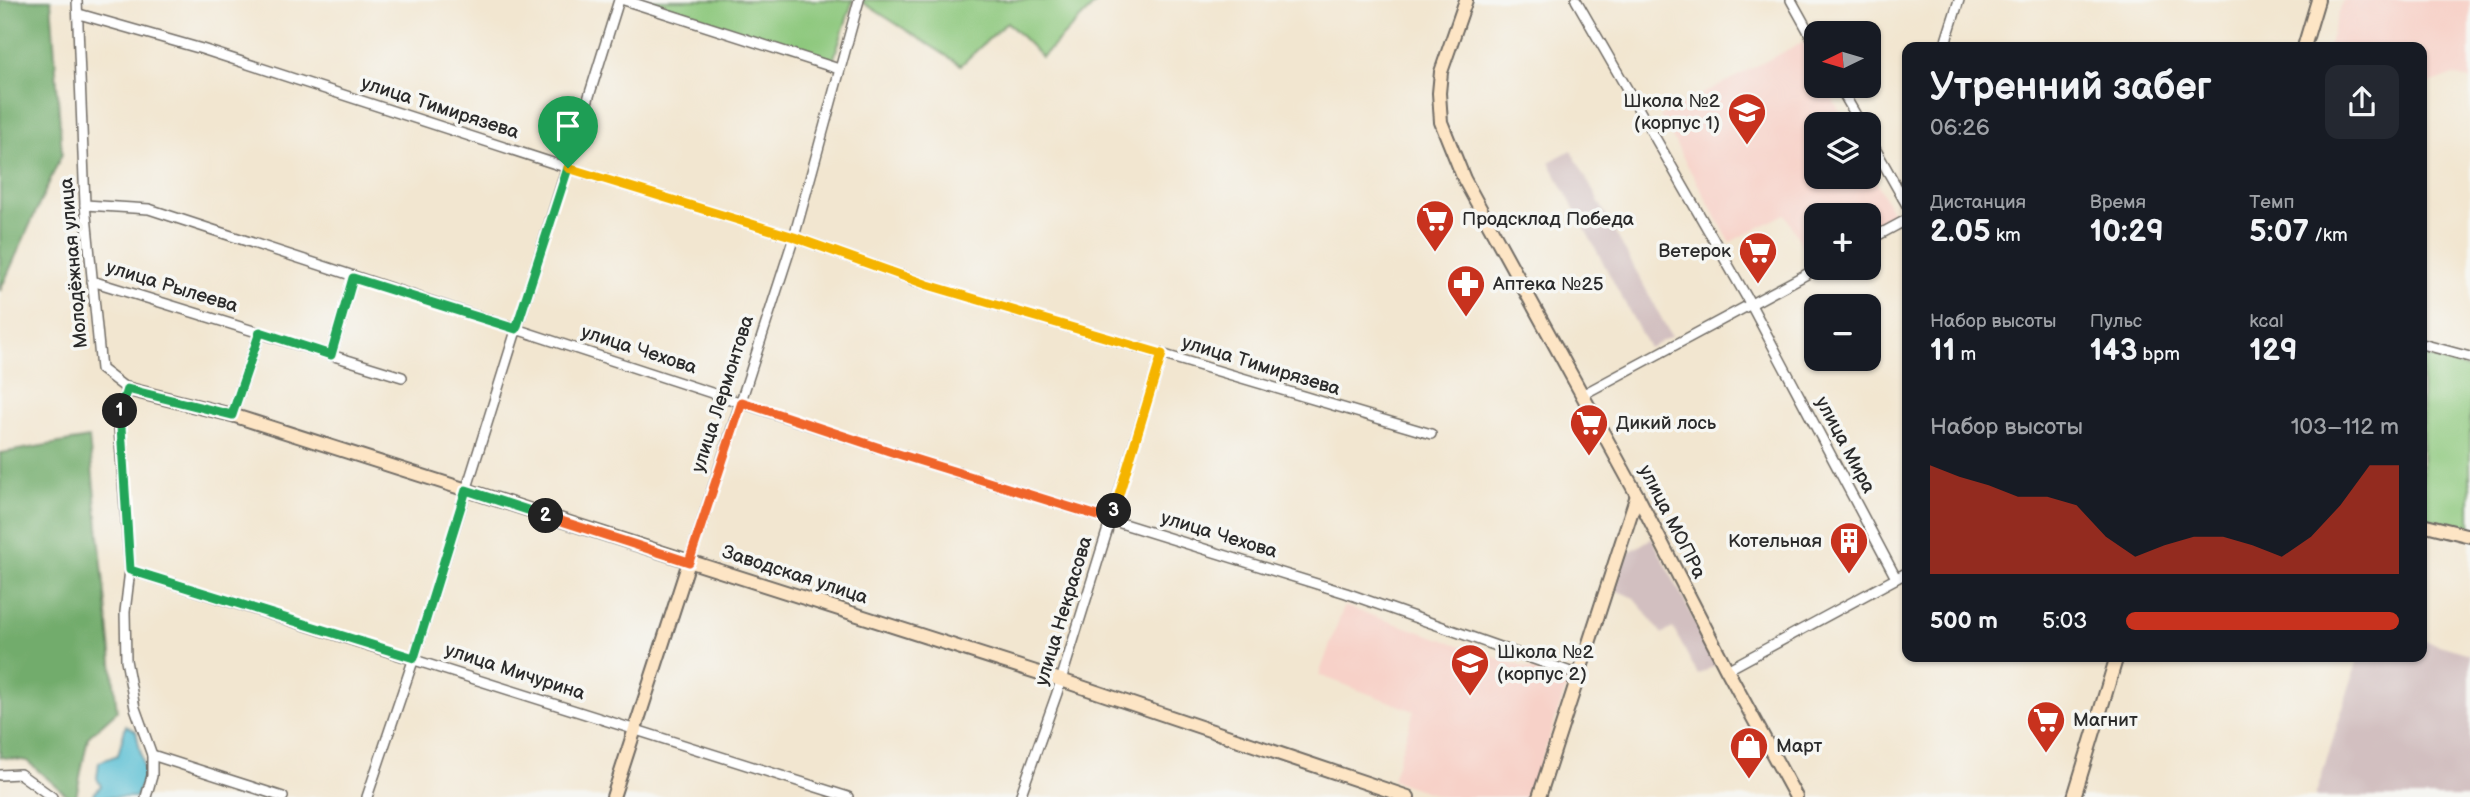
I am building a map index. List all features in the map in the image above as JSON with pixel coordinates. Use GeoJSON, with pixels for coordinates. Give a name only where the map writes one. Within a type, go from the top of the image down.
{"type":"FeatureCollection","features":[{"type":"Feature","properties":{"kind":"street","name":"Молодёжная улица"},"geometry":{"type":"LineString","coordinates":[[77,0],[85,205],[101,369],[127,389]]}},
{"type":"Feature","properties":{"kind":"street"},"geometry":{"type":"LineString","coordinates":[[367,797],[414,658],[621,0],[839,69]]}},
{"type":"Feature","properties":{"kind":"street","name":"улица Лермонтова"},"geometry":{"type":"LineString","coordinates":[[613,797],[794,237],[859,0]]}},
{"type":"Feature","properties":{"kind":"street","name":"улица МОПРа"},"geometry":{"type":"LineString","coordinates":[[1466,0],[1441,72],[1439,93],[1441,122],[1464,179],[1637,495],[1796,797]]}},
{"type":"Feature","properties":{"kind":"street","name":"улица Мира"},"geometry":{"type":"LineString","coordinates":[[1576,0],[1750,303],[1896,578]]}},
{"type":"Feature","properties":{"kind":"street"},"geometry":{"type":"LineString","coordinates":[[1791,0],[1804,23]]}},
{"type":"Feature","properties":{"kind":"street"},"geometry":{"type":"LineString","coordinates":[[1946,42],[1959,0]]}},
{"type":"Feature","properties":{"kind":"street"},"geometry":{"type":"LineString","coordinates":[[2305,42],[2318,0]]}},
{"type":"Feature","properties":{"kind":"street","name":"улица Тимирязева"},"geometry":{"type":"LineString","coordinates":[[79,14],[202,49],[568,168],[794,237],[928,285],[1431,434]]}},
{"type":"Feature","properties":{"kind":"street"},"geometry":{"type":"LineString","coordinates":[[1881,160],[1902,198]]}},
{"type":"Feature","properties":{"kind":"street","name":"улица Чехова"},"geometry":{"type":"LineString","coordinates":[[85,205],[149,209],[353,278],[895,453],[1346,593],[1579,674]]}},
{"type":"Feature","properties":{"kind":"street"},"geometry":{"type":"LineString","coordinates":[[1881,234],[1902,222]]}},
{"type":"Feature","properties":{"kind":"street"},"geometry":{"type":"LineString","coordinates":[[1582,395],[1804,275]]}},
{"type":"Feature","properties":{"kind":"street"},"geometry":{"type":"LineString","coordinates":[[331,355],[353,278]]}},
{"type":"Feature","properties":{"kind":"street","name":"улица Рылеева"},"geometry":{"type":"LineString","coordinates":[[92,281],[402,377]]}},
{"type":"Feature","properties":{"kind":"street"},"geometry":{"type":"LineString","coordinates":[[232,415],[260,332]]}},
{"type":"Feature","properties":{"kind":"street"},"geometry":{"type":"LineString","coordinates":[[2427,345],[2470,357]]}},
{"type":"Feature","properties":{"kind":"street","name":"улица Некрасова"},"geometry":{"type":"LineString","coordinates":[[1020,797],[1061,680],[1162,354]]}},
{"type":"Feature","properties":{"kind":"street"},"geometry":{"type":"LineString","coordinates":[[127,389],[118,416],[130,570],[125,612],[126,660],[135,708],[152,755],[152,776],[146,797]]}},
{"type":"Feature","properties":{"kind":"street","name":"Заводская улица"},"geometry":{"type":"LineString","coordinates":[[127,389],[232,415],[1061,680],[1408,797]]}},
{"type":"Feature","properties":{"kind":"street"},"geometry":{"type":"LineString","coordinates":[[1539,797],[1637,495]]}},
{"type":"Feature","properties":{"kind":"street"},"geometry":{"type":"LineString","coordinates":[[2427,524],[2470,536]]}},
{"type":"Feature","properties":{"kind":"street","name":"улица Мичурина"},"geometry":{"type":"LineString","coordinates":[[130,570],[848,797]]}},
{"type":"Feature","properties":{"kind":"street"},"geometry":{"type":"LineString","coordinates":[[1727,670],[1902,575]]}},
{"type":"Feature","properties":{"kind":"street"},"geometry":{"type":"LineString","coordinates":[[2074,797],[2115,662]]}},
{"type":"Feature","properties":{"kind":"street"},"geometry":{"type":"LineString","coordinates":[[152,755],[283,797]]}},
{"type":"Feature","properties":{"kind":"street"},"geometry":{"type":"LineString","coordinates":[[0,775],[20,774],[52,797]]}},
{"type":"Feature","properties":{"kind":"shaded area"},"geometry":{"type":"Polygon","coordinates":[[[2343,0],[2470,0],[2470,80],[2454,75],[2427,85],[2427,42],[2330,42],[2343,0]]]}},
{"type":"Feature","properties":{"kind":"shaded area","name":"Школа №2 (корпус 1)"},"geometry":{"type":"Polygon","coordinates":[[[1803,42],[1804,98],[1832,98],[1840,112],[1804,112],[1804,189],[1880,189],[1894,215],[1881,221],[1881,203],[1804,203],[1804,250],[1785,214],[1730,242],[1660,116],[1803,42]]]}},
{"type":"Feature","properties":{"kind":"shaded area"},"geometry":{"type":"Polygon","coordinates":[[[1571,150],[1671,336],[1649,348],[1549,162],[1571,150]]]}},
{"type":"Feature","properties":{"kind":"shaded area"},"geometry":{"type":"Polygon","coordinates":[[[1652,538],[1717,664],[1698,675],[1673,628],[1662,634],[1634,598],[1611,588],[1623,556],[1652,538]]]}},
{"type":"Feature","properties":{"kind":"shaded area","name":"Школа №2 (корпус 2)"},"geometry":{"type":"Polygon","coordinates":[[[1344,606],[1568,682],[1529,797],[1442,797],[1392,780],[1414,711],[1319,675],[1344,606]]]}},
{"type":"Feature","properties":{"kind":"shaded area"},"geometry":{"type":"Polygon","coordinates":[[[2427,641],[2470,654],[2470,797],[2315,797],[2357,662],[2427,662],[2427,641]]]}},
{"type":"Feature","properties":{"kind":"green space"},"geometry":{"type":"Polygon","coordinates":[[[0,0],[51,0],[62,154],[0,291],[0,0]]]}},
{"type":"Feature","properties":{"kind":"green space"},"geometry":{"type":"Polygon","coordinates":[[[637,0],[853,0],[833,61],[637,0]]]}},
{"type":"Feature","properties":{"kind":"green space"},"geometry":{"type":"Polygon","coordinates":[[[859,0],[1099,0],[1042,57],[1007,22],[961,65],[859,0]]]}},
{"type":"Feature","properties":{"kind":"green space"},"geometry":{"type":"Polygon","coordinates":[[[2427,356],[2470,369],[2470,530],[2427,518],[2427,356]]]}},
{"type":"Feature","properties":{"kind":"green space"},"geometry":{"type":"Polygon","coordinates":[[[89,438],[117,711],[88,737],[76,797],[69,797],[27,761],[0,757],[0,453],[89,438]]]}},
{"type":"Feature","properties":{"kind":"water"},"geometry":{"type":"Polygon","coordinates":[[[126,725],[136,731],[145,773],[136,797],[91,797],[101,786],[97,778],[99,762],[118,755],[126,725]]]}},
{"type":"Feature","properties":{"kind":"place","name":"Школа №2 (корпус 1)"},"geometry":{"type":"Point","coordinates":[1747,146]}},
{"type":"Feature","properties":{"kind":"place","name":"Продсклад Победа"},"geometry":{"type":"Point","coordinates":[1435,253]}},
{"type":"Feature","properties":{"kind":"place","name":"Ветерок"},"geometry":{"type":"Point","coordinates":[1758,285]}},
{"type":"Feature","properties":{"kind":"place","name":"Аптека №25"},"geometry":{"type":"Point","coordinates":[1466,318]}},
{"type":"Feature","properties":{"kind":"place","name":"Дикий лось"},"geometry":{"type":"Point","coordinates":[1589,457]}},
{"type":"Feature","properties":{"kind":"place","name":"Котельная"},"geometry":{"type":"Point","coordinates":[1849,575]}},
{"type":"Feature","properties":{"kind":"place","name":"Школа №2 (корпус 2)"},"geometry":{"type":"Point","coordinates":[1470,697]}},
{"type":"Feature","properties":{"kind":"place","name":"Магнит"},"geometry":{"type":"Point","coordinates":[2046,754]}},
{"type":"Feature","properties":{"kind":"place","name":"Март"},"geometry":{"type":"Point","coordinates":[1749,780]}},
{"type":"Feature","properties":{"kind":"route"},"geometry":{"type":"LineString","coordinates":[[568,168],[794,237],[928,285],[1162,354],[1111,520],[742,402],[689,562],[466,490],[414,658],[130,570],[118,416],[127,389],[232,415],[260,332],[331,355],[353,278],[516,329],[568,168]]}}]}
